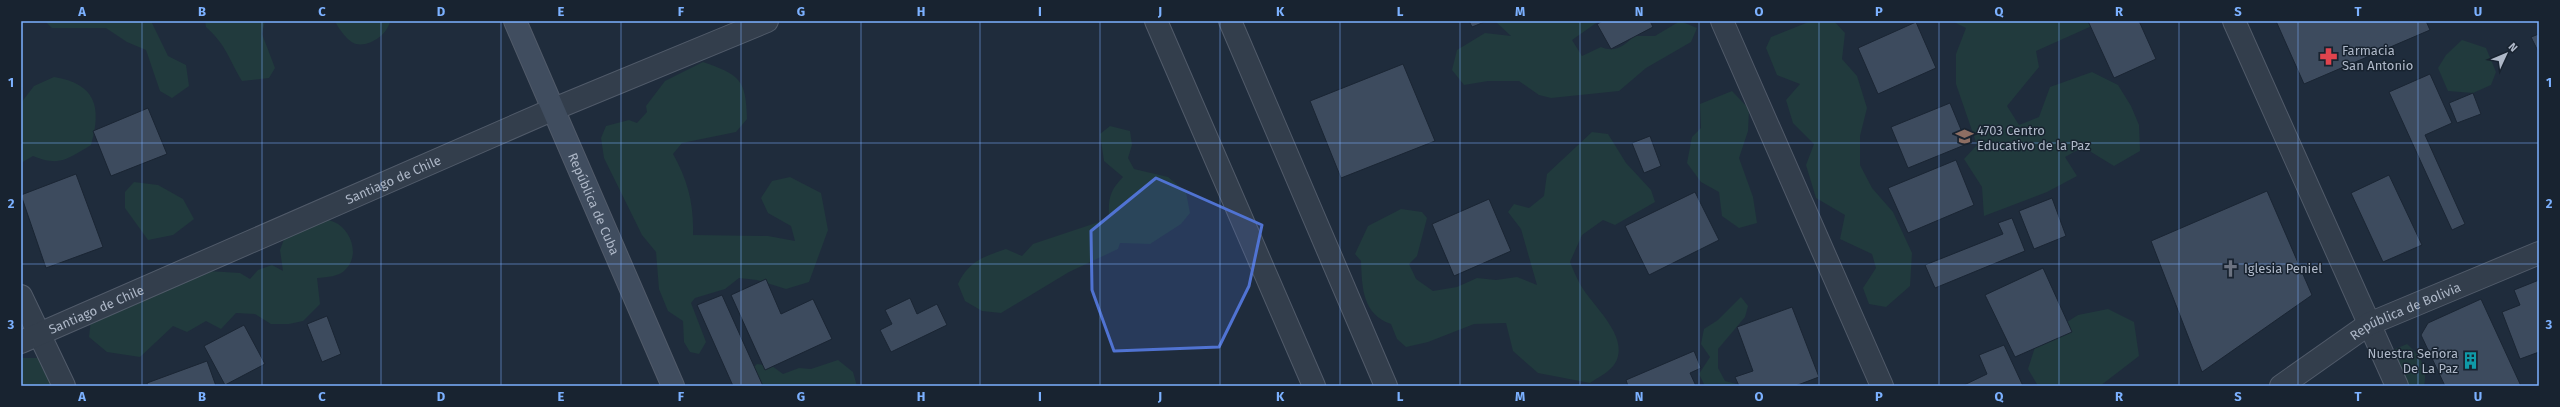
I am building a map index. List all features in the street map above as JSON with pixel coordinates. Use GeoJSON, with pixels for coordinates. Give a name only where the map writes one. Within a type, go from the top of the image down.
{"type":"FeatureCollection","features":[{"type":"Feature","properties":{"kind":"main road","name":"República de Cuba"},"geometry":{"type":"LineString","coordinates":[[515,21],[672,386]]}},
{"type":"Feature","properties":{"kind":"street","name":"Santiago de Chile"},"geometry":{"type":"LineString","coordinates":[[31,337],[554,109],[767,21]]}},
{"type":"Feature","properties":{"kind":"street"},"geometry":{"type":"LineString","coordinates":[[1156,21],[1314,386]]}},
{"type":"Feature","properties":{"kind":"street"},"geometry":{"type":"LineString","coordinates":[[1230,21],[1386,386]]}},
{"type":"Feature","properties":{"kind":"street"},"geometry":{"type":"LineString","coordinates":[[1722,21],[1882,386]]}},
{"type":"Feature","properties":{"kind":"street"},"geometry":{"type":"LineString","coordinates":[[2234,21],[2397,386]]}},
{"type":"Feature","properties":{"kind":"street","name":"República de Bolivia"},"geometry":{"type":"LineString","coordinates":[[2281,386],[2369,324],[2539,253]]}},
{"type":"Feature","properties":{"kind":"street"},"geometry":{"type":"LineString","coordinates":[[21,296],[31,337],[64,386]]}},
{"type":"Feature","properties":{"kind":"highlighted area"},"geometry":{"type":"Polygon","coordinates":[[[1156,178],[1262,225],[1249,286],[1219,347],[1114,351],[1092,290],[1091,231],[1156,178]]]}},
{"type":"Feature","properties":{"kind":"green space"},"geometry":{"type":"Polygon","coordinates":[[[45,21],[151,21],[168,56],[186,65],[189,86],[172,98],[160,91],[146,50],[127,42],[106,28],[52,28],[45,21]]]}},
{"type":"Feature","properties":{"kind":"green space"},"geometry":{"type":"Polygon","coordinates":[[[205,21],[265,21],[262,34],[275,68],[269,78],[242,81],[219,40],[206,27],[205,21]]]}},
{"type":"Feature","properties":{"kind":"green space"},"geometry":{"type":"Polygon","coordinates":[[[335,21],[390,21],[389,26],[378,38],[367,44],[356,44],[347,38],[335,21]]]}},
{"type":"Feature","properties":{"kind":"green space"},"geometry":{"type":"Polygon","coordinates":[[[1495,21],[1599,21],[1572,40],[1582,56],[1601,47],[1606,49],[1619,48],[1634,36],[1655,36],[1680,21],[1697,28],[1691,42],[1646,68],[1619,91],[1551,98],[1539,95],[1519,81],[1488,81],[1464,85],[1452,70],[1457,50],[1485,33],[1511,36],[1495,21]]]}},
{"type":"Feature","properties":{"kind":"green space"},"geometry":{"type":"Polygon","coordinates":[[[1811,21],[1834,21],[1845,33],[1842,59],[1857,76],[1867,108],[1860,136],[1860,165],[1872,188],[1893,212],[1912,253],[1910,286],[1886,307],[1869,304],[1863,288],[1876,268],[1872,254],[1840,239],[1845,215],[1816,198],[1806,165],[1814,144],[1793,123],[1786,100],[1800,84],[1777,75],[1766,48],[1771,37],[1811,21]]]}},
{"type":"Feature","properties":{"kind":"green space"},"geometry":{"type":"Polygon","coordinates":[[[1952,21],[2103,21],[2036,51],[2039,67],[2007,106],[2019,125],[2039,117],[2050,87],[2092,72],[2118,85],[2131,106],[2139,125],[2140,151],[2114,166],[2083,147],[2065,157],[2077,176],[2047,192],[1984,216],[1982,187],[1964,159],[1977,145],[1956,84],[1956,54],[1966,28],[1952,21]]]}},
{"type":"Feature","properties":{"kind":"green space"},"geometry":{"type":"Polygon","coordinates":[[[2462,40],[2486,48],[2496,72],[2491,85],[2473,93],[2448,91],[2438,68],[2446,55],[2462,40]]]}},
{"type":"Feature","properties":{"kind":"green space"},"geometry":{"type":"Polygon","coordinates":[[[703,62],[733,75],[738,80],[745,95],[747,119],[736,132],[682,143],[673,154],[683,174],[689,193],[693,235],[768,236],[795,241],[791,226],[768,213],[761,198],[772,181],[790,177],[821,193],[828,230],[809,282],[786,289],[757,280],[739,278],[725,289],[695,298],[691,303],[706,342],[699,354],[690,352],[684,342],[683,321],[668,311],[659,289],[656,252],[642,235],[604,158],[601,138],[606,126],[629,120],[637,123],[647,112],[646,106],[665,81],[703,62]]]}},
{"type":"Feature","properties":{"kind":"green space"},"geometry":{"type":"Polygon","coordinates":[[[54,77],[68,80],[79,85],[92,99],[96,119],[91,145],[63,160],[50,161],[33,156],[21,163],[21,103],[34,86],[54,77]]]}},
{"type":"Feature","properties":{"kind":"green space"},"geometry":{"type":"Polygon","coordinates":[[[1732,91],[1749,109],[1748,131],[1739,158],[1753,197],[1757,223],[1739,228],[1722,216],[1719,192],[1701,182],[1687,163],[1692,137],[1701,128],[1700,104],[1732,91]]]}},
{"type":"Feature","properties":{"kind":"green space"},"geometry":{"type":"Polygon","coordinates":[[[1110,126],[1130,131],[1132,145],[1128,158],[1134,169],[1168,177],[1186,192],[1190,213],[1181,224],[1150,244],[1120,243],[1118,249],[1069,272],[1001,313],[982,311],[965,301],[958,284],[967,270],[978,261],[1006,249],[1022,256],[1033,244],[1099,222],[1109,215],[1111,194],[1123,177],[1104,161],[1100,134],[1110,126]]]}},
{"type":"Feature","properties":{"kind":"green space"},"geometry":{"type":"Polygon","coordinates":[[[1592,132],[1608,134],[1626,163],[1651,190],[1655,202],[1615,225],[1603,220],[1582,235],[1570,262],[1580,284],[1612,328],[1616,337],[1619,347],[1618,356],[1614,365],[1590,383],[1538,373],[1513,351],[1506,323],[1474,324],[1428,342],[1406,347],[1397,339],[1391,324],[1374,314],[1369,307],[1363,290],[1361,261],[1355,254],[1368,226],[1401,209],[1422,212],[1427,218],[1417,256],[1409,264],[1416,279],[1433,291],[1457,287],[1477,278],[1496,280],[1517,277],[1537,285],[1521,229],[1508,212],[1514,204],[1529,208],[1544,196],[1547,174],[1592,132]]]}},
{"type":"Feature","properties":{"kind":"green space"},"geometry":{"type":"Polygon","coordinates":[[[134,182],[158,185],[183,199],[194,219],[173,235],[148,240],[125,208],[125,192],[134,182]]]}},
{"type":"Feature","properties":{"kind":"green space"},"geometry":{"type":"Polygon","coordinates":[[[306,217],[328,220],[340,225],[349,236],[353,250],[350,263],[343,272],[333,276],[317,278],[320,304],[303,321],[289,324],[271,324],[255,314],[236,313],[221,329],[206,321],[187,332],[173,326],[140,357],[107,352],[89,337],[92,311],[192,270],[240,273],[250,279],[258,270],[272,265],[283,271],[280,250],[289,226],[306,217]]]}},
{"type":"Feature","properties":{"kind":"green space"},"geometry":{"type":"Polygon","coordinates":[[[1741,297],[1748,306],[1745,317],[1718,349],[1718,368],[1725,381],[1744,386],[1705,386],[1699,374],[1710,357],[1701,344],[1704,329],[1718,320],[1741,297]]]}},
{"type":"Feature","properties":{"kind":"green space"},"geometry":{"type":"Polygon","coordinates":[[[2108,309],[2134,322],[2139,356],[2100,386],[2038,386],[2028,369],[2037,341],[2078,315],[2108,309]]]}},
{"type":"Feature","properties":{"kind":"green space"},"geometry":{"type":"Polygon","coordinates":[[[2407,344],[2422,362],[2425,373],[2424,386],[2388,386],[2379,362],[2393,350],[2407,344]]]}},
{"type":"Feature","properties":{"kind":"green space"},"geometry":{"type":"Polygon","coordinates":[[[21,358],[39,358],[51,386],[21,386],[21,358]]]}},
{"type":"Feature","properties":{"kind":"green space"},"geometry":{"type":"Polygon","coordinates":[[[838,360],[853,372],[857,386],[756,386],[752,369],[757,364],[772,366],[783,374],[799,368],[811,369],[838,360]]]}},
{"type":"Feature","properties":{"kind":"building"},"geometry":{"type":"Polygon","coordinates":[[[1469,21],[1487,21],[1472,27],[1469,21]]]}},
{"type":"Feature","properties":{"kind":"building"},"geometry":{"type":"Polygon","coordinates":[[[1603,21],[1650,21],[1653,27],[1611,49],[1597,24],[1603,21]]]}},
{"type":"Feature","properties":{"kind":"building"},"geometry":{"type":"Polygon","coordinates":[[[2088,21],[2139,21],[2156,59],[2114,78],[2088,21]]]}},
{"type":"Feature","properties":{"kind":"building","name":"Farmacia San Antonio"},"geometry":{"type":"Polygon","coordinates":[[[2276,21],[2426,21],[2430,30],[2304,84],[2276,21]]]}},
{"type":"Feature","properties":{"kind":"building"},"geometry":{"type":"Polygon","coordinates":[[[1916,22],[1936,68],[1878,94],[1858,48],[1916,22]]]}},
{"type":"Feature","properties":{"kind":"building"},"geometry":{"type":"Polygon","coordinates":[[[2539,34],[2539,53],[2531,37],[2539,34]]]}},
{"type":"Feature","properties":{"kind":"building"},"geometry":{"type":"Polygon","coordinates":[[[1403,64],[1435,141],[1341,178],[1310,101],[1403,64]]]}},
{"type":"Feature","properties":{"kind":"building"},"geometry":{"type":"Polygon","coordinates":[[[2430,74],[2452,123],[2425,135],[2465,224],[2452,230],[2389,92],[2430,74]]]}},
{"type":"Feature","properties":{"kind":"building"},"geometry":{"type":"Polygon","coordinates":[[[2473,93],[2481,114],[2457,123],[2449,103],[2473,93]]]}},
{"type":"Feature","properties":{"kind":"building"},"geometry":{"type":"Polygon","coordinates":[[[1950,103],[1967,144],[1908,168],[1891,127],[1950,103]]]}},
{"type":"Feature","properties":{"kind":"building"},"geometry":{"type":"Polygon","coordinates":[[[148,108],[167,154],[111,176],[93,131],[148,108]]]}},
{"type":"Feature","properties":{"kind":"building"},"geometry":{"type":"Polygon","coordinates":[[[1650,136],[1661,166],[1644,173],[1632,143],[1650,136]]]}},
{"type":"Feature","properties":{"kind":"building"},"geometry":{"type":"Polygon","coordinates":[[[1956,160],[1974,205],[1908,233],[1888,188],[1956,160]]]}},
{"type":"Feature","properties":{"kind":"building"},"geometry":{"type":"Polygon","coordinates":[[[76,174],[103,247],[46,268],[21,195],[76,174]]]}},
{"type":"Feature","properties":{"kind":"building"},"geometry":{"type":"Polygon","coordinates":[[[2389,175],[2422,245],[2383,262],[2351,193],[2389,175]]]}},
{"type":"Feature","properties":{"kind":"building","name":"Iglesia Peniel"},"geometry":{"type":"Polygon","coordinates":[[[2267,191],[2312,295],[2202,372],[2151,241],[2267,191]]]}},
{"type":"Feature","properties":{"kind":"building"},"geometry":{"type":"Polygon","coordinates":[[[1695,192],[1719,240],[1649,275],[1625,226],[1695,192]]]}},
{"type":"Feature","properties":{"kind":"building"},"geometry":{"type":"Polygon","coordinates":[[[2052,198],[2066,236],[2034,249],[2019,211],[2052,198]]]}},
{"type":"Feature","properties":{"kind":"building"},"geometry":{"type":"Polygon","coordinates":[[[1489,199],[1511,251],[1454,276],[1432,224],[1489,199]]]}},
{"type":"Feature","properties":{"kind":"building"},"geometry":{"type":"Polygon","coordinates":[[[2012,218],[2025,251],[1935,288],[1925,265],[2003,234],[1998,223],[2012,218]]]}},
{"type":"Feature","properties":{"kind":"building"},"geometry":{"type":"Polygon","coordinates":[[[2043,268],[2072,332],[2015,357],[1985,295],[2043,268]]]}},
{"type":"Feature","properties":{"kind":"building"},"geometry":{"type":"Polygon","coordinates":[[[766,279],[781,314],[813,299],[832,339],[765,370],[731,295],[766,279]]]}},
{"type":"Feature","properties":{"kind":"building"},"geometry":{"type":"Polygon","coordinates":[[[2539,280],[2539,352],[2520,359],[2502,312],[2520,305],[2514,290],[2539,280]]]}},
{"type":"Feature","properties":{"kind":"building"},"geometry":{"type":"Polygon","coordinates":[[[722,295],[763,386],[733,386],[697,305],[722,295]]]}},
{"type":"Feature","properties":{"kind":"building"},"geometry":{"type":"Polygon","coordinates":[[[910,298],[917,314],[937,304],[947,325],[891,352],[880,330],[892,324],[885,310],[910,298]]]}},
{"type":"Feature","properties":{"kind":"building","name":"Nuestra Señora De La Paz"},"geometry":{"type":"Polygon","coordinates":[[[2481,299],[2521,386],[2445,386],[2421,335],[2428,323],[2481,299]]]}},
{"type":"Feature","properties":{"kind":"building"},"geometry":{"type":"Polygon","coordinates":[[[1792,307],[1819,377],[1795,386],[1739,386],[1735,377],[1753,371],[1737,327],[1792,307]]]}},
{"type":"Feature","properties":{"kind":"building"},"geometry":{"type":"Polygon","coordinates":[[[327,316],[341,354],[322,362],[307,324],[327,316]]]}},
{"type":"Feature","properties":{"kind":"building"},"geometry":{"type":"Polygon","coordinates":[[[244,325],[265,364],[225,385],[204,346],[244,325]]]}},
{"type":"Feature","properties":{"kind":"building"},"geometry":{"type":"Polygon","coordinates":[[[2004,345],[2023,386],[1962,386],[1987,374],[1979,355],[2004,345]]]}},
{"type":"Feature","properties":{"kind":"building"},"geometry":{"type":"Polygon","coordinates":[[[1694,351],[1701,368],[1690,373],[1696,386],[1628,386],[1626,380],[1694,351]]]}},
{"type":"Feature","properties":{"kind":"building"},"geometry":{"type":"Polygon","coordinates":[[[207,361],[216,386],[148,386],[147,383],[207,361]]]}},
{"type":"Feature","properties":{"kind":"place","name":"Farmacia San Antonio"},"geometry":{"type":"Point","coordinates":[2329,57]}},
{"type":"Feature","properties":{"kind":"place","name":"4703 Centro Educativo de la Paz"},"geometry":{"type":"Point","coordinates":[1964,137]}},
{"type":"Feature","properties":{"kind":"place","name":"Iglesia Peniel"},"geometry":{"type":"Point","coordinates":[2231,268]}},
{"type":"Feature","properties":{"kind":"place","name":"Nuestra Señora De La Paz"},"geometry":{"type":"Point","coordinates":[2471,360]}}]}
